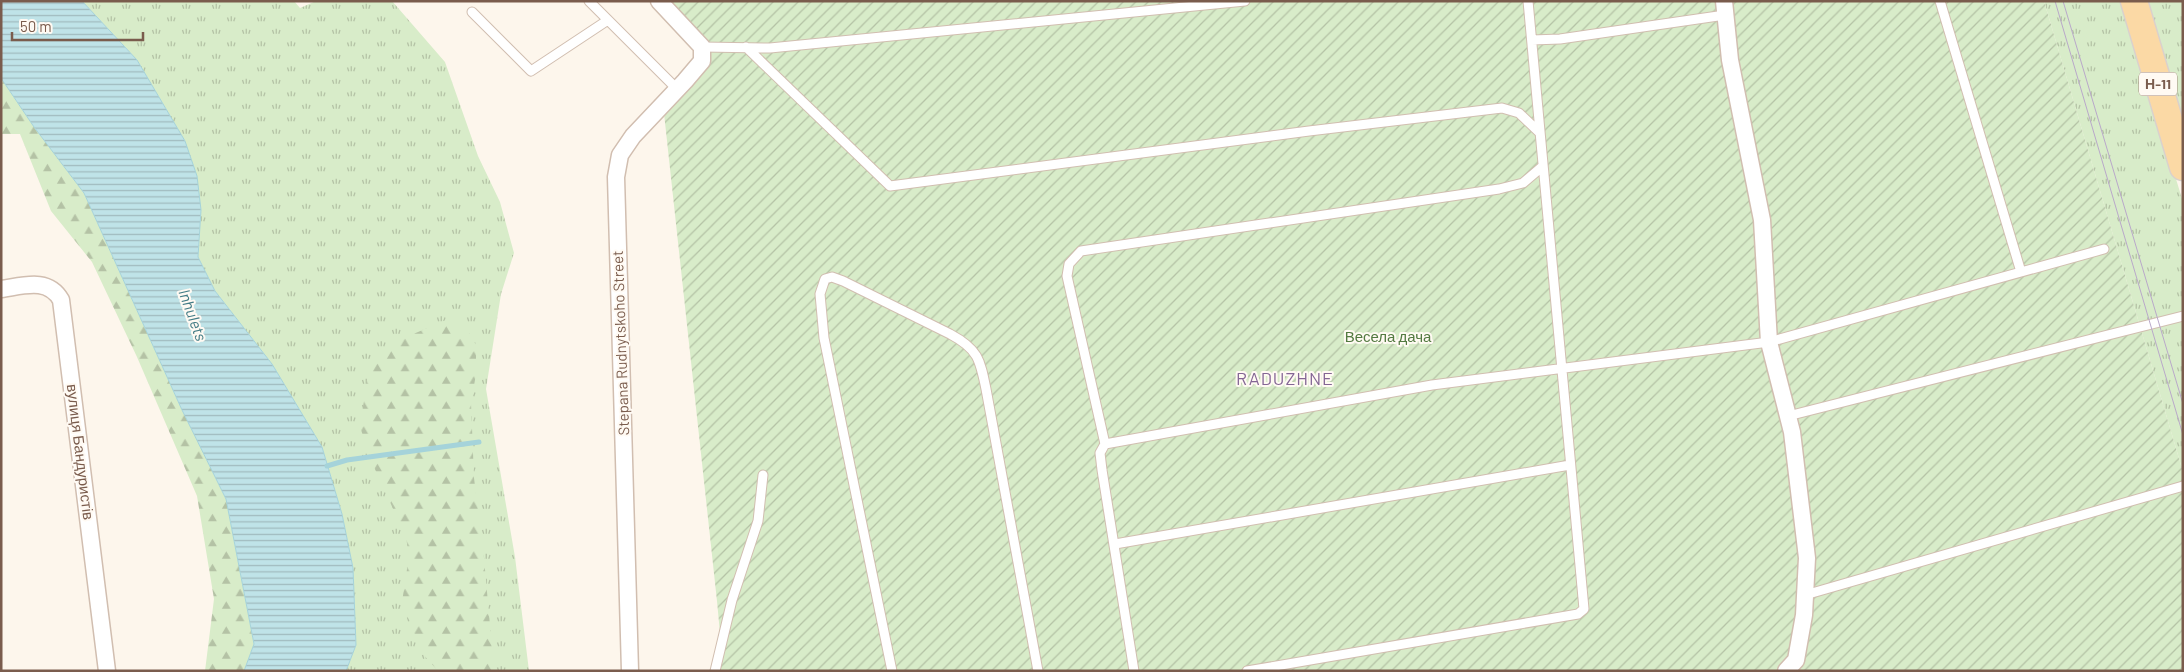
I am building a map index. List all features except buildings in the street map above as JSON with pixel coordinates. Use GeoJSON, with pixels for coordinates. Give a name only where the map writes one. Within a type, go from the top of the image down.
{"type":"FeatureCollection","features":[{"type":"Feature","properties":{"kind":"main road","name":"Н-11"},"geometry":{"type":"LineString","coordinates":[[2134,1],[2183,167]]}},
{"type":"Feature","properties":{"kind":"street"},"geometry":{"type":"LineString","coordinates":[[659,1],[702,46]]}},
{"type":"Feature","properties":{"kind":"street"},"geometry":{"type":"LineString","coordinates":[[1724,8],[1730,60],[1762,220],[1769,342],[1792,432],[1807,558],[1804,615],[1796,660],[1788,670]]}},
{"type":"Feature","properties":{"kind":"street","name":"Stepana Rudnytskoho Street"},"geometry":{"type":"LineString","coordinates":[[630,671],[616,177],[620,155],[633,136],[702,61],[702,46]]}},
{"type":"Feature","properties":{"kind":"street","name":"вулиця Бандуристів"},"geometry":{"type":"LineString","coordinates":[[1,289],[30,285],[47,286],[56,292],[61,300],[108,671]]}},
{"type":"Feature","properties":{"kind":"lane"},"geometry":{"type":"LineString","coordinates":[[589,1],[677,89]]}},
{"type":"Feature","properties":{"kind":"lane"},"geometry":{"type":"LineString","coordinates":[[702,46],[770,48],[1245,1]]}},
{"type":"Feature","properties":{"kind":"lane"},"geometry":{"type":"LineString","coordinates":[[1247,671],[1578,614],[1584,609],[1528,1]]}},
{"type":"Feature","properties":{"kind":"lane"},"geometry":{"type":"LineString","coordinates":[[1940,1],[2021,272]]}},
{"type":"Feature","properties":{"kind":"lane"},"geometry":{"type":"LineString","coordinates":[[1532,40],[1560,39],[1724,8]]}},
{"type":"Feature","properties":{"kind":"lane"},"geometry":{"type":"LineString","coordinates":[[472,12],[531,72],[608,20]]}},
{"type":"Feature","properties":{"kind":"lane"},"geometry":{"type":"LineString","coordinates":[[746,48],[890,186],[1502,108],[1519,114],[1540,133]]}},
{"type":"Feature","properties":{"kind":"lane"},"geometry":{"type":"LineString","coordinates":[[1134,671],[1100,453],[1105,444],[1068,276],[1070,264],[1081,251],[1499,188],[1523,182],[1543,166]]}},
{"type":"Feature","properties":{"kind":"lane"},"geometry":{"type":"LineString","coordinates":[[1105,444],[1432,385],[1769,342],[2104,249]]}},
{"type":"Feature","properties":{"kind":"lane"},"geometry":{"type":"LineString","coordinates":[[892,671],[824,338],[820,294],[825,279],[843,280],[966,342],[976,352],[981,364],[986,389],[1038,671]]}},
{"type":"Feature","properties":{"kind":"lane"},"geometry":{"type":"LineString","coordinates":[[1788,416],[2183,316]]}},
{"type":"Feature","properties":{"kind":"lane"},"geometry":{"type":"LineString","coordinates":[[1115,544],[1570,465]]}},
{"type":"Feature","properties":{"kind":"lane"},"geometry":{"type":"LineString","coordinates":[[715,671],[732,600],[758,521],[763,474]]}},
{"type":"Feature","properties":{"kind":"lane"},"geometry":{"type":"LineString","coordinates":[[1805,595],[2183,486]]}},
{"type":"Feature","properties":{"kind":"green space"},"geometry":{"type":"Polygon","coordinates":[[[82,1],[294,1],[300,8],[316,1],[392,1],[445,62],[478,156],[500,202],[514,253],[501,294],[486,389],[515,557],[529,671],[346,671],[356,645],[353,568],[342,514],[322,447],[272,364],[215,291],[198,257],[201,210],[185,141],[137,60],[82,1]]]}},
{"type":"Feature","properties":{"kind":"green space","name":"Весела дача"},"geometry":{"type":"Polygon","coordinates":[[[659,1],[2044,1],[2183,472],[2183,671],[715,671],[721,644],[663,104],[702,61],[659,1]]]}},
{"type":"Feature","properties":{"kind":"green space"},"geometry":{"type":"Polygon","coordinates":[[[2044,1],[2122,1],[2183,202],[2183,472],[2044,1]]]}},
{"type":"Feature","properties":{"kind":"green space"},"geometry":{"type":"Polygon","coordinates":[[[2143,1],[2183,1],[2183,132],[2143,1]]]}},
{"type":"Feature","properties":{"kind":"green space"},"geometry":{"type":"Polygon","coordinates":[[[1,78],[34,127],[84,193],[182,410],[226,499],[254,644],[244,671],[205,671],[214,599],[197,496],[137,357],[92,262],[51,211],[20,134],[1,134],[1,78]]]}},
{"type":"Feature","properties":{"kind":"green space"},"geometry":{"type":"Polygon","coordinates":[[[446,320],[465,326],[476,345],[476,374],[471,403],[474,478],[484,558],[494,671],[438,671],[422,653],[402,602],[409,556],[406,537],[374,467],[360,427],[369,367],[404,338],[446,320]]]}},
{"type":"Feature","properties":{"kind":"water","name":"Inhulets"},"geometry":{"type":"Polygon","coordinates":[[[1,1],[82,1],[137,60],[185,141],[197,176],[201,210],[198,257],[215,291],[272,364],[322,447],[342,514],[353,568],[356,645],[346,671],[244,671],[254,644],[226,499],[182,410],[84,193],[34,127],[1,78],[1,1]]]}},
{"type":"Feature","properties":{"kind":"waterway"},"geometry":{"type":"LineString","coordinates":[[327,466],[347,460],[479,442]]}},
{"type":"Feature","properties":{"kind":"tram line"},"geometry":{"type":"LineString","coordinates":[[2055,1],[2183,435]]}},
{"type":"Feature","properties":{"kind":"tram line"},"geometry":{"type":"LineString","coordinates":[[2063,1],[2183,404]]}},
{"type":"Feature","properties":{"kind":"district","name":"RADUZHNE"},"geometry":{"type":"Point","coordinates":[1285,379]}}]}
